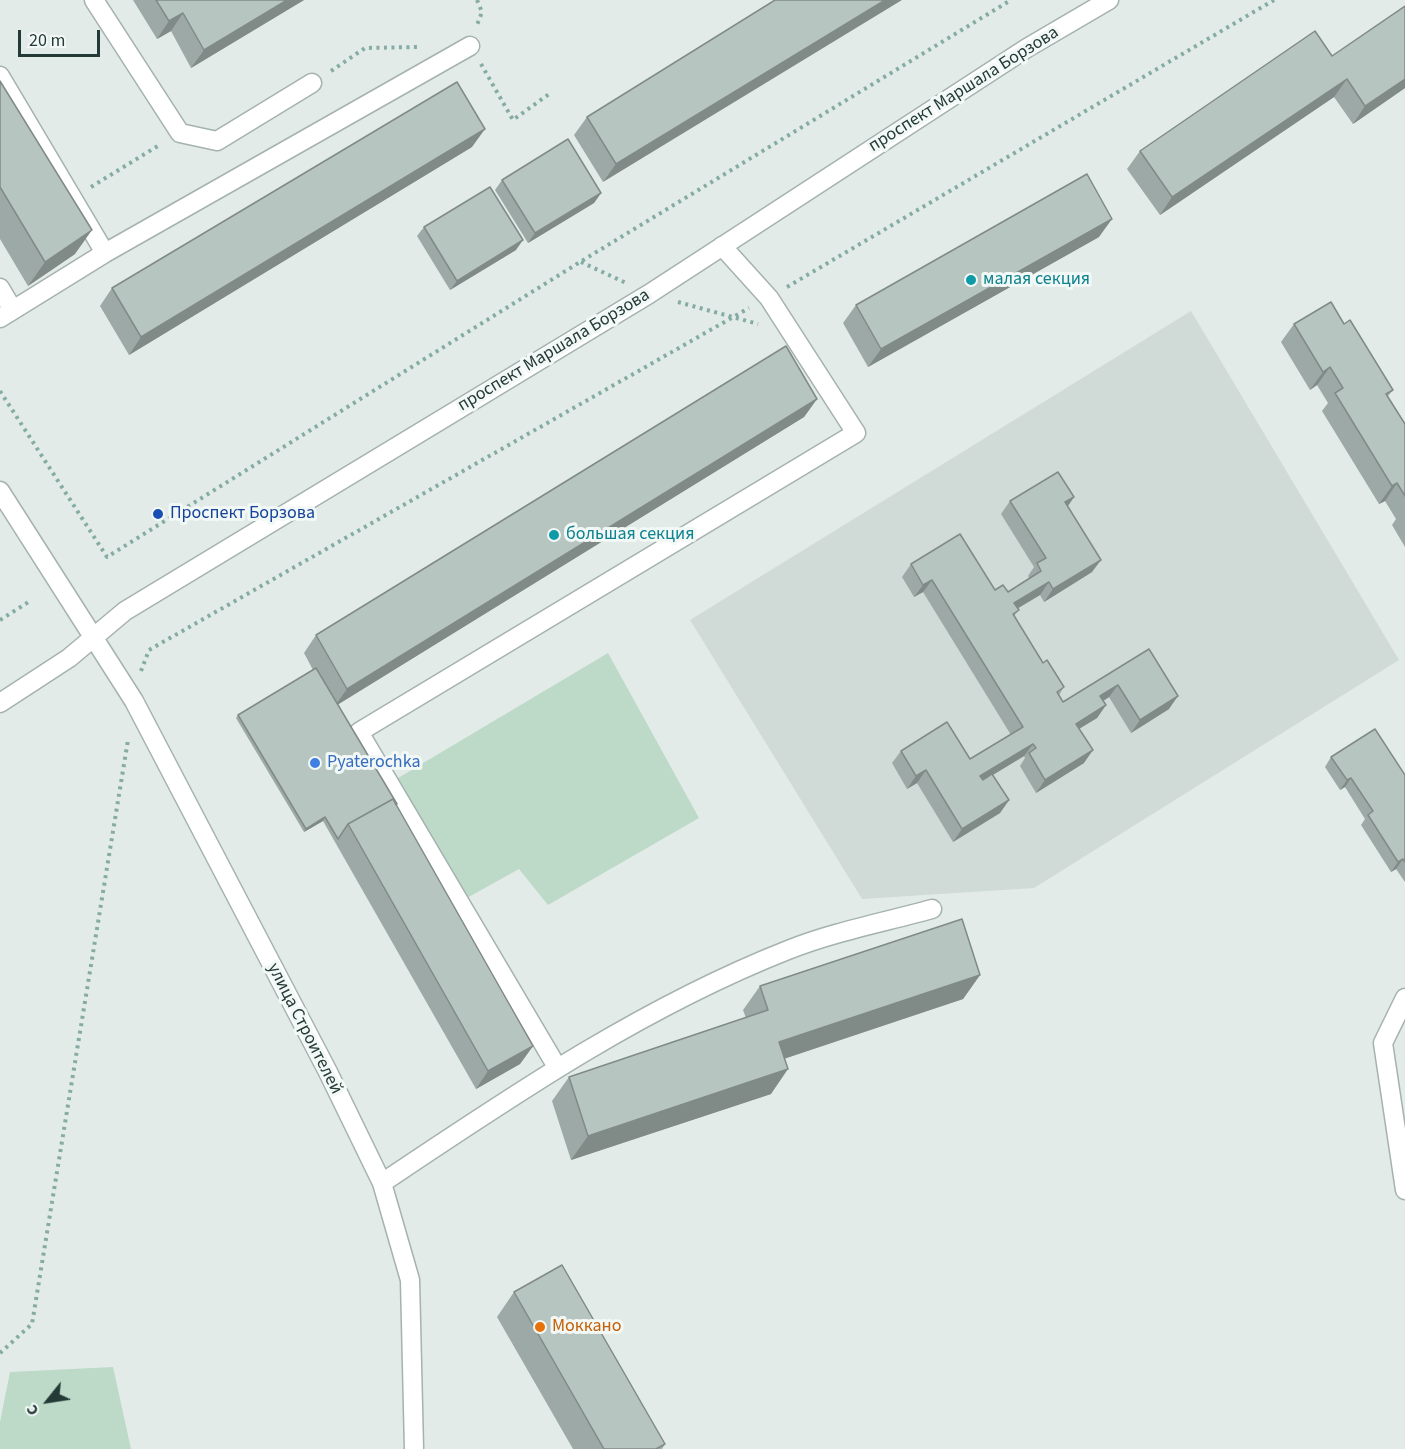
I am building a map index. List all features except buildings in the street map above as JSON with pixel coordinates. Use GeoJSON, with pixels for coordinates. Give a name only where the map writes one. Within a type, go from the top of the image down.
{"type":"FeatureCollection","features":[{"type":"Feature","properties":{"kind":"street"},"geometry":{"type":"LineString","coordinates":[[94,0],[180,133],[217,141],[312,83]]}},
{"type":"Feature","properties":{"kind":"street","name":"проспект Маршала Борзова"},"geometry":{"type":"LineString","coordinates":[[0,703],[94,639],[125,611],[649,294],[1027,48],[1109,0]]}},
{"type":"Feature","properties":{"kind":"street"},"geometry":{"type":"LineString","coordinates":[[0,288],[7,314],[105,253],[470,46]]}},
{"type":"Feature","properties":{"kind":"street"},"geometry":{"type":"LineString","coordinates":[[0,76],[105,253]]}},
{"type":"Feature","properties":{"kind":"street"},"geometry":{"type":"LineString","coordinates":[[557,1067],[359,732],[856,433],[769,298],[722,246]]}},
{"type":"Feature","properties":{"kind":"street","name":"улица Строителей"},"geometry":{"type":"LineString","coordinates":[[0,490],[134,701],[328,1072],[382,1183],[410,1280],[414,1449]]}},
{"type":"Feature","properties":{"kind":"street"},"geometry":{"type":"LineString","coordinates":[[382,1183],[557,1067],[691,993],[789,949],[932,909]]}},
{"type":"Feature","properties":{"kind":"street"},"geometry":{"type":"LineString","coordinates":[[1405,998],[1383,1043],[1405,1190]]}},
{"type":"Feature","properties":{"kind":"path"},"geometry":{"type":"LineString","coordinates":[[0,391],[107,557],[580,262],[1011,0]]}},
{"type":"Feature","properties":{"kind":"path"},"geometry":{"type":"LineString","coordinates":[[0,1353],[32,1324],[134,701],[149,650],[732,316],[769,298],[1274,0]]}},
{"type":"Feature","properties":{"kind":"path"},"geometry":{"type":"LineString","coordinates":[[470,46],[513,120],[549,94]]}},
{"type":"Feature","properties":{"kind":"path"},"geometry":{"type":"LineString","coordinates":[[312,83],[365,48],[424,47]]}},
{"type":"Feature","properties":{"kind":"path"},"geometry":{"type":"LineString","coordinates":[[73,198],[180,133]]}},
{"type":"Feature","properties":{"kind":"path"},"geometry":{"type":"LineString","coordinates":[[580,262],[649,294],[793,334]]}},
{"type":"Feature","properties":{"kind":"path"},"geometry":{"type":"LineString","coordinates":[[0,620],[30,601]]}},
{"type":"Feature","properties":{"kind":"shaded area"},"geometry":{"type":"Polygon","coordinates":[[[1191,311],[1399,660],[1034,888],[862,899],[690,620],[1191,311]]]}},
{"type":"Feature","properties":{"kind":"green space"},"geometry":{"type":"Polygon","coordinates":[[[608,653],[699,818],[548,905],[519,869],[467,898],[398,778],[608,653]]]}},
{"type":"Feature","properties":{"kind":"green space"},"geometry":{"type":"Polygon","coordinates":[[[113,1367],[131,1449],[0,1449],[0,1422],[10,1372],[113,1367]]]}},
{"type":"Feature","properties":{"kind":"place","name":"малая секция"},"geometry":{"type":"Point","coordinates":[971,280]}},
{"type":"Feature","properties":{"kind":"place","name":"Проспект Борзова"},"geometry":{"type":"Point","coordinates":[158,514]}},
{"type":"Feature","properties":{"kind":"place","name":"большая секция"},"geometry":{"type":"Point","coordinates":[554,535]}},
{"type":"Feature","properties":{"kind":"place","name":"Pyaterochka"},"geometry":{"type":"Point","coordinates":[315,763]}},
{"type":"Feature","properties":{"kind":"place","name":"Моккано"},"geometry":{"type":"Point","coordinates":[540,1327]}}]}
